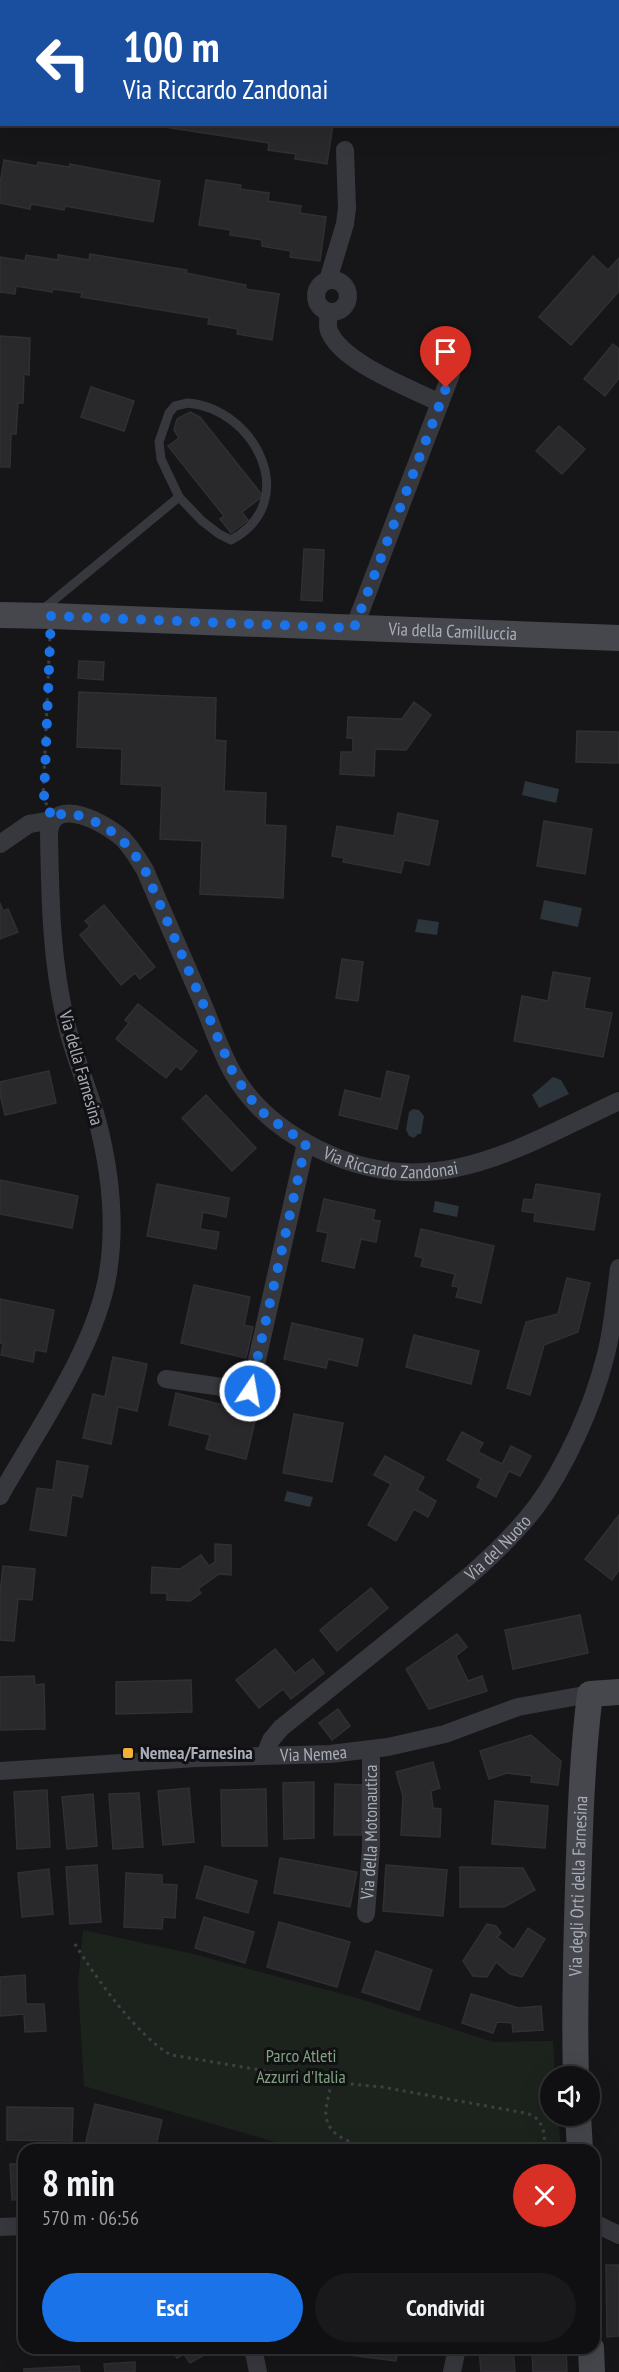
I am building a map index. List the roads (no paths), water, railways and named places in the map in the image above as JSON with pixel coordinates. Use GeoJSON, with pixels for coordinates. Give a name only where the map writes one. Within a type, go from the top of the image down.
{"type":"FeatureCollection","features":[{"type":"Feature","properties":{"kind":"main road","name":"Via della Camilluccia"},"geometry":{"type":"LineString","coordinates":[[0,615],[619,638]]}},
{"type":"Feature","properties":{"kind":"main road","name":"Via Nemea"},"geometry":{"type":"LineString","coordinates":[[590,1694],[619,1692]]}},
{"type":"Feature","properties":{"kind":"main road","name":"Via degli Orti della Farnesina"},"geometry":{"type":"LineString","coordinates":[[576,2066],[574,2004],[580,1841],[590,1694]]}},
{"type":"Feature","properties":{"kind":"main road"},"geometry":{"type":"LineString","coordinates":[[579,2126],[580,2144]]}},
{"type":"Feature","properties":{"kind":"main road"},"geometry":{"type":"LineString","coordinates":[[591,2354],[592,2372]]}},
{"type":"Feature","properties":{"kind":"street"},"geometry":{"type":"LineString","coordinates":[[345,150],[347,208],[345,224],[328,280],[343,284],[348,294],[347,304],[343,308],[334,313],[329,312],[327,319],[330,332],[344,350],[368,366],[440,403]]}},
{"type":"Feature","properties":{"kind":"street"},"geometry":{"type":"LineString","coordinates":[[354,628],[451,374]]}},
{"type":"Feature","properties":{"kind":"street","name":"Via Riccardo Zandonai"},"geometry":{"type":"LineString","coordinates":[[0,844],[29,824],[53,820],[59,814],[66,813],[90,820],[115,832],[130,847],[145,870],[234,1075],[256,1106],[269,1118],[306,1143],[337,1158],[375,1170],[392,1172],[437,1172],[466,1167],[619,1101]]}},
{"type":"Feature","properties":{"kind":"street","name":"Via della Farnesina"},"geometry":{"type":"LineString","coordinates":[[0,1496],[66,1380],[87,1338],[108,1274],[111,1242],[111,1201],[104,1152],[69,1035],[54,956],[50,918],[49,832],[53,820]]}},
{"type":"Feature","properties":{"kind":"street"},"geometry":{"type":"LineString","coordinates":[[166,1379],[250,1391],[306,1143]]}},
{"type":"Feature","properties":{"kind":"street","name":"Via del Nuoto"},"geometry":{"type":"LineString","coordinates":[[265,1755],[271,1740],[281,1728],[469,1576],[493,1555],[536,1506],[560,1467],[599,1380],[611,1329],[619,1268]]}},
{"type":"Feature","properties":{"kind":"street","name":"Via Nemea"},"geometry":{"type":"LineString","coordinates":[[0,1771],[265,1755],[330,1754],[371,1749],[436,1737],[518,1707],[590,1694]]}},
{"type":"Feature","properties":{"kind":"street","name":"Via della Motonautica"},"geometry":{"type":"LineString","coordinates":[[366,1914],[371,1847],[371,1749]]}},
{"type":"Feature","properties":{"kind":"street"},"geometry":{"type":"LineString","coordinates":[[0,2227],[18,2226]]}},
{"type":"Feature","properties":{"kind":"street"},"geometry":{"type":"LineString","coordinates":[[600,2226],[619,2235]]}},
{"type":"Feature","properties":{"kind":"street"},"geometry":{"type":"LineString","coordinates":[[254,2354],[258,2372]]}},
{"type":"Feature","properties":{"kind":"street"},"geometry":{"type":"LineString","coordinates":[[452,2372],[456,2354]]}},
{"type":"Feature","properties":{"kind":"lane"},"geometry":{"type":"LineString","coordinates":[[198,404],[232,420],[258,448],[267,488],[264,503],[256,520],[245,532],[231,540],[219,534],[179,498],[160,459],[159,442],[169,413],[175,406],[198,404]]}},
{"type":"Feature","properties":{"kind":"lane"},"geometry":{"type":"LineString","coordinates":[[42,616],[179,498]]}},
{"type":"Feature","properties":{"kind":"place","name":"Nemea/Farnesina"},"geometry":{"type":"Point","coordinates":[128,1753]}},
{"type":"Feature","properties":{"kind":"park label","name":"Parco Atleti Azzurri d'Italia"},"geometry":{"type":"Point","coordinates":[301,2066]}}]}
